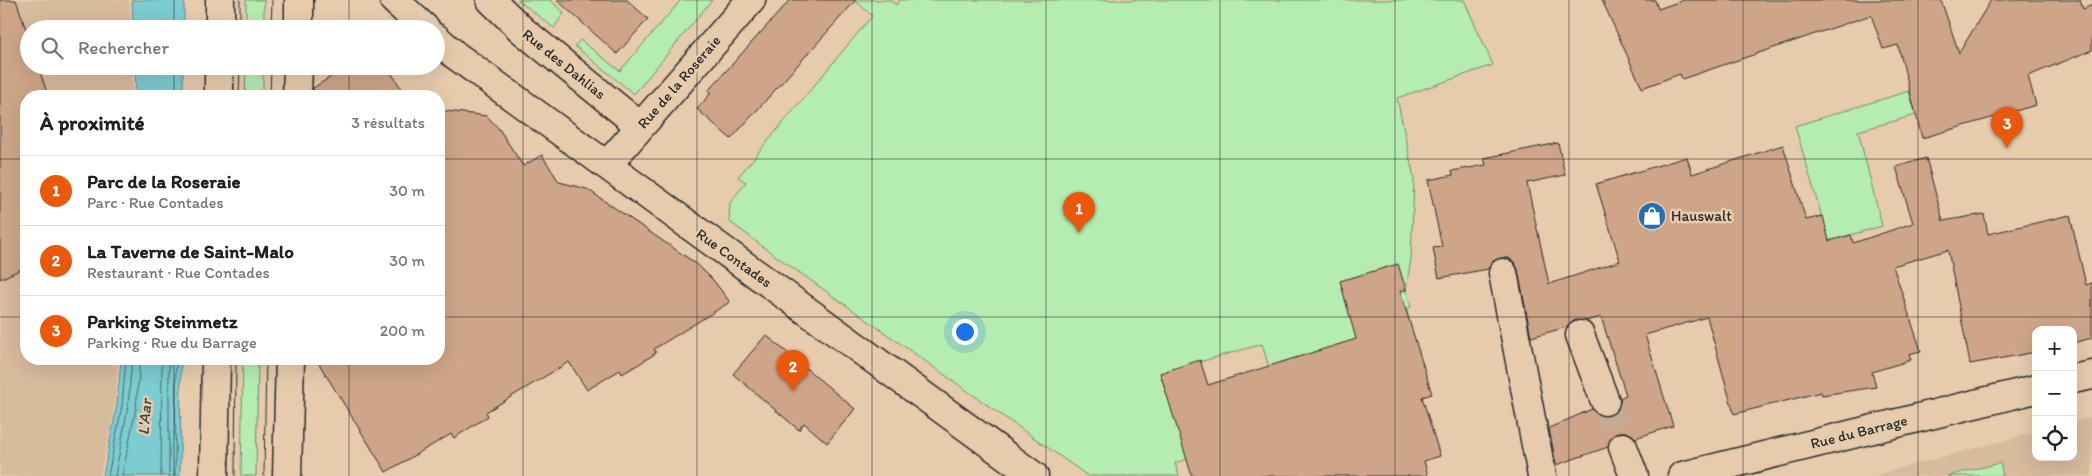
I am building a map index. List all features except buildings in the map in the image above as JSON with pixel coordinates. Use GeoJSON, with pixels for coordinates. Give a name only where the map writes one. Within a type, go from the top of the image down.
{"type":"FeatureCollection","features":[{"type":"Feature","properties":{"kind":"street"},"geometry":{"type":"LineString","coordinates":[[220,0],[220,20]]}},
{"type":"Feature","properties":{"kind":"street"},"geometry":{"type":"LineString","coordinates":[[299,20],[300,0]]}},
{"type":"Feature","properties":{"kind":"street"},"geometry":{"type":"LineString","coordinates":[[394,0],[416,20]]}},
{"type":"Feature","properties":{"kind":"street","name":"Rue des Dahlias"},"geometry":{"type":"LineString","coordinates":[[490,0],[522,30],[640,126]]}},
{"type":"Feature","properties":{"kind":"street","name":"Rue de la Roseraie"},"geometry":{"type":"LineString","coordinates":[[607,166],[751,0]]}},
{"type":"Feature","properties":{"kind":"street","name":"Rue Contades"},"geometry":{"type":"LineString","coordinates":[[445,46],[607,166],[1034,476]]}},
{"type":"Feature","properties":{"kind":"street"},"geometry":{"type":"LineString","coordinates":[[219,75],[219,90]]}},
{"type":"Feature","properties":{"kind":"street"},"geometry":{"type":"LineString","coordinates":[[297,90],[298,75]]}},
{"type":"Feature","properties":{"kind":"street"},"geometry":{"type":"LineString","coordinates":[[1503,273],[1542,476]]}},
{"type":"Feature","properties":{"kind":"street"},"geometry":{"type":"LineString","coordinates":[[1580,335],[1605,401]]}},
{"type":"Feature","properties":{"kind":"street"},"geometry":{"type":"LineString","coordinates":[[214,476],[216,365]]}},
{"type":"Feature","properties":{"kind":"street"},"geometry":{"type":"LineString","coordinates":[[287,476],[290,365]]}},
{"type":"Feature","properties":{"kind":"street"},"geometry":{"type":"LineString","coordinates":[[2077,378],[2092,375]]}},
{"type":"Feature","properties":{"kind":"street","name":"Rue du Barrage"},"geometry":{"type":"LineString","coordinates":[[1682,476],[2032,389]]}},
{"type":"Feature","properties":{"kind":"street"},"geometry":{"type":"LineString","coordinates":[[1623,447],[1634,476]]}},
{"type":"Feature","properties":{"kind":"shaded area"},"geometry":{"type":"Polygon","coordinates":[[[0,0],[129,0],[130,20],[20,20],[20,75],[132,75],[133,90],[20,90],[20,365],[118,365],[115,405],[100,476],[0,476],[0,0]]]}},
{"type":"Feature","properties":{"kind":"shaded area"},"geometry":{"type":"Polygon","coordinates":[[[2092,417],[2092,476],[1871,476],[2032,433],[2032,461],[2077,461],[2077,421],[2092,417]]]}},
{"type":"Feature","properties":{"kind":"green space"},"geometry":{"type":"Polygon","coordinates":[[[246,0],[264,0],[264,20],[246,20],[246,0]]]}},
{"type":"Feature","properties":{"kind":"green space"},"geometry":{"type":"Polygon","coordinates":[[[518,0],[550,0],[564,13],[554,28],[518,0]]]}},
{"type":"Feature","properties":{"kind":"green space"},"geometry":{"type":"Polygon","coordinates":[[[681,0],[712,0],[634,94],[575,46],[580,40],[620,71],[681,0]]]}},
{"type":"Feature","properties":{"kind":"green space"},"geometry":{"type":"Polygon","coordinates":[[[855,0],[890,0],[896,5],[900,0],[1464,0],[1493,65],[1397,98],[1414,178],[1411,258],[1406,290],[1411,307],[1406,309],[1414,337],[1269,367],[1262,344],[1161,373],[1187,459],[1175,463],[1179,476],[1088,476],[729,221],[730,203],[746,182],[738,177],[872,16],[855,0]]]}},
{"type":"Feature","properties":{"kind":"green space"},"geometry":{"type":"Polygon","coordinates":[[[246,75],[263,75],[263,90],[245,90],[246,75]]]}},
{"type":"Feature","properties":{"kind":"green space"},"geometry":{"type":"Polygon","coordinates":[[[1909,91],[1916,115],[1858,131],[1882,226],[1829,241],[1795,126],[1909,91]]]}},
{"type":"Feature","properties":{"kind":"green space"},"geometry":{"type":"Polygon","coordinates":[[[243,365],[258,365],[256,476],[241,476],[243,365]]]}},
{"type":"Feature","properties":{"kind":"green space"},"geometry":{"type":"Polygon","coordinates":[[[2000,463],[2003,476],[1947,476],[2000,463]]]}},
{"type":"Feature","properties":{"kind":"water"},"geometry":{"type":"Polygon","coordinates":[[[132,0],[184,0],[184,20],[133,20],[132,0]]]}},
{"type":"Feature","properties":{"kind":"water"},"geometry":{"type":"Polygon","coordinates":[[[135,75],[183,75],[183,90],[136,90],[135,75]]]}},
{"type":"Feature","properties":{"kind":"water","name":"L'Aar"},"geometry":{"type":"Polygon","coordinates":[[[120,365],[181,365],[180,476],[103,476],[117,405],[120,365]]]}},
{"type":"Feature","properties":{"kind":"tunnel"},"geometry":{"type":"LineString","coordinates":[[1605,401],[1623,447]]}},
{"type":"Feature","properties":{"kind":"tram line"},"geometry":{"type":"LineString","coordinates":[[240,0],[240,20]]}},
{"type":"Feature","properties":{"kind":"tram line"},"geometry":{"type":"LineString","coordinates":[[271,20],[272,0]]}},
{"type":"Feature","properties":{"kind":"tram line"},"geometry":{"type":"LineString","coordinates":[[239,90],[240,75]]}},
{"type":"Feature","properties":{"kind":"tram line"},"geometry":{"type":"LineString","coordinates":[[270,90],[271,75]]}},
{"type":"Feature","properties":{"kind":"tram line"},"geometry":{"type":"LineString","coordinates":[[235,476],[236,365]]}},
{"type":"Feature","properties":{"kind":"tram line"},"geometry":{"type":"LineString","coordinates":[[264,476],[266,365]]}},
{"type":"Feature","properties":{"kind":"place","name":"Parking Steinmetz"},"geometry":{"type":"Point","coordinates":[2007,148]}},
{"type":"Feature","properties":{"kind":"place","name":"Hauswalt"},"geometry":{"type":"Point","coordinates":[1652,216]}},
{"type":"Feature","properties":{"kind":"place","name":"Parc de la Roseraie"},"geometry":{"type":"Point","coordinates":[1079,233]}},
{"type":"Feature","properties":{"kind":"place","name":"La Taverne de Saint-Malo"},"geometry":{"type":"Point","coordinates":[793,391]}}]}
